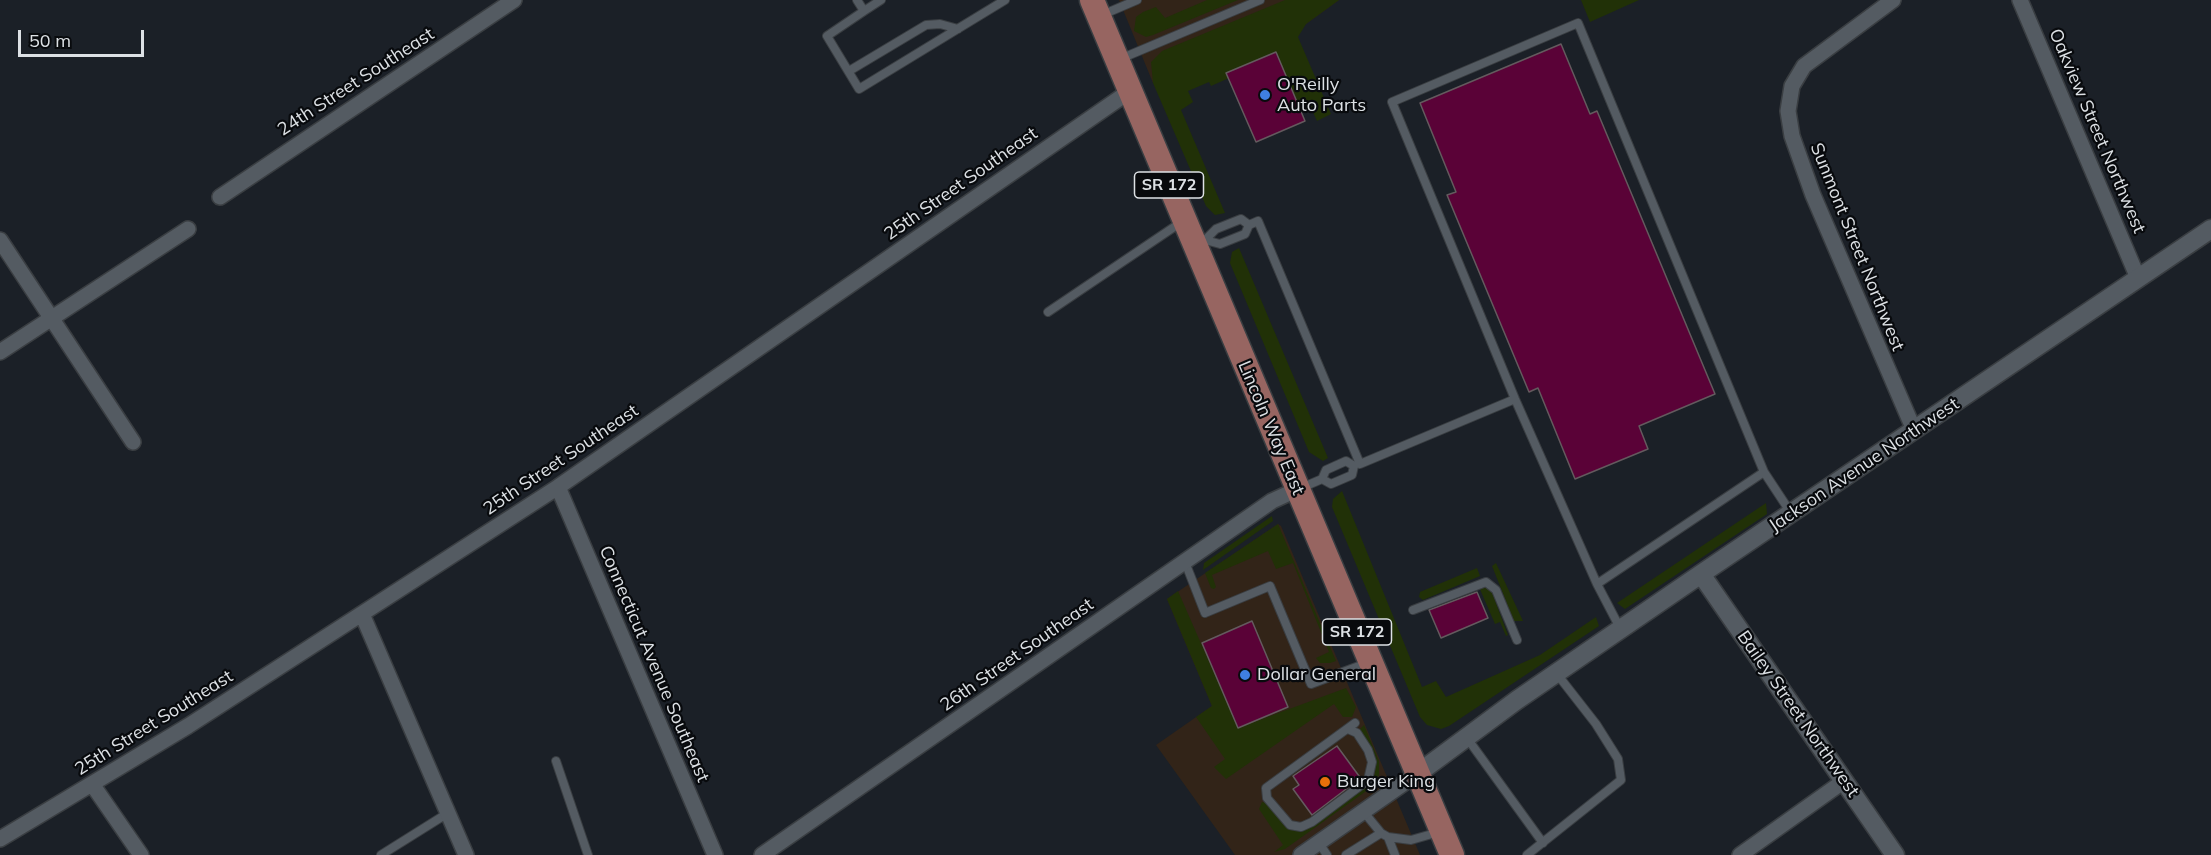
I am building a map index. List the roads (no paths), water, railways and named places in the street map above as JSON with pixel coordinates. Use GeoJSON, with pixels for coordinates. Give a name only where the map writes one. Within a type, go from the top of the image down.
{"type":"FeatureCollection","features":[{"type":"Feature","properties":{"kind":"main road","name":"Lincoln Way East"},"geometry":{"type":"LineString","coordinates":[[1095,8],[1184,220],[1200,242],[1296,490],[1452,855]]}},
{"type":"Feature","properties":{"kind":"street","name":"24th Street Southeast"},"geometry":{"type":"LineString","coordinates":[[220,197],[514,0]]}},
{"type":"Feature","properties":{"kind":"street","name":"Sunmont Street Northwest"},"geometry":{"type":"LineString","coordinates":[[1893,0],[1819,54],[1798,75],[1792,86],[1788,111],[1799,160],[1894,388],[1914,430]]}},
{"type":"Feature","properties":{"kind":"street","name":"Oakview Street Northwest"},"geometry":{"type":"LineString","coordinates":[[2020,0],[2138,278]]}},
{"type":"Feature","properties":{"kind":"street","name":"25th Street Southeast"},"geometry":{"type":"LineString","coordinates":[[0,839],[92,784],[362,614],[558,487],[1130,91]]}},
{"type":"Feature","properties":{"kind":"street"},"geometry":{"type":"LineString","coordinates":[[0,352],[188,229]]}},
{"type":"Feature","properties":{"kind":"street","name":"Jackson Avenue Northwest"},"geometry":{"type":"LineString","coordinates":[[1418,774],[1517,700],[2211,229]]}},
{"type":"Feature","properties":{"kind":"street"},"geometry":{"type":"LineString","coordinates":[[0,240],[133,442]]}},
{"type":"Feature","properties":{"kind":"street","name":"Connecticut Avenue Southeast"},"geometry":{"type":"LineString","coordinates":[[558,487],[715,855]]}},
{"type":"Feature","properties":{"kind":"street","name":"26th Street Southeast"},"geometry":{"type":"LineString","coordinates":[[762,855],[1272,501],[1296,490]]}},
{"type":"Feature","properties":{"kind":"street","name":"Bailey Street Northwest"},"geometry":{"type":"LineString","coordinates":[[1701,574],[1895,855]]}},
{"type":"Feature","properties":{"kind":"street"},"geometry":{"type":"LineString","coordinates":[[362,614],[466,855]]}},
{"type":"Feature","properties":{"kind":"street"},"geometry":{"type":"LineString","coordinates":[[1301,855],[1323,849],[1363,812],[1418,774]]}},
{"type":"Feature","properties":{"kind":"street"},"geometry":{"type":"LineString","coordinates":[[1740,855],[1844,781]]}},
{"type":"Feature","properties":{"kind":"street"},"geometry":{"type":"LineString","coordinates":[[92,784],[141,855]]}},
{"type":"Feature","properties":{"kind":"lane"},"geometry":{"type":"LineString","coordinates":[[857,0],[864,11]]}},
{"type":"Feature","properties":{"kind":"lane"},"geometry":{"type":"LineString","coordinates":[[881,0],[827,36],[859,89],[1005,0]]}},
{"type":"Feature","properties":{"kind":"lane"},"geometry":{"type":"LineString","coordinates":[[1095,8],[1137,0]]}},
{"type":"Feature","properties":{"kind":"lane"},"geometry":{"type":"LineString","coordinates":[[1117,60],[1260,0]]}},
{"type":"Feature","properties":{"kind":"lane"},"geometry":{"type":"LineString","coordinates":[[1621,630],[1597,584],[1515,399],[1392,102],[1578,23],[1764,472],[1792,514]]}},
{"type":"Feature","properties":{"kind":"lane"},"geometry":{"type":"LineString","coordinates":[[849,71],[926,25],[940,24],[958,29]]}},
{"type":"Feature","properties":{"kind":"lane"},"geometry":{"type":"LineString","coordinates":[[1200,242],[1216,229],[1241,219],[1249,225]]}},
{"type":"Feature","properties":{"kind":"lane"},"geometry":{"type":"LineString","coordinates":[[1048,312],[1184,220]]}},
{"type":"Feature","properties":{"kind":"lane"},"geometry":{"type":"LineString","coordinates":[[1200,242],[1220,244],[1245,234],[1249,225],[1258,221],[1357,465]]}},
{"type":"Feature","properties":{"kind":"lane"},"geometry":{"type":"LineString","coordinates":[[1322,479],[1331,484],[1352,475],[1357,465],[1515,399]]}},
{"type":"Feature","properties":{"kind":"lane"},"geometry":{"type":"LineString","coordinates":[[1296,490],[1322,479],[1326,470],[1346,461],[1357,465]]}},
{"type":"Feature","properties":{"kind":"lane"},"geometry":{"type":"LineString","coordinates":[[1597,584],[1764,472]]}},
{"type":"Feature","properties":{"kind":"lane"},"geometry":{"type":"LineString","coordinates":[[1185,562],[1204,613],[1270,586],[1311,684],[1370,662]]}},
{"type":"Feature","properties":{"kind":"lane"},"geometry":{"type":"LineString","coordinates":[[1413,610],[1486,582],[1496,590],[1517,640]]}},
{"type":"Feature","properties":{"kind":"lane"},"geometry":{"type":"LineString","coordinates":[[1527,855],[1622,780],[1618,759],[1596,724],[1557,674]]}},
{"type":"Feature","properties":{"kind":"lane"},"geometry":{"type":"LineString","coordinates":[[1348,729],[1357,733],[1368,750],[1372,762],[1368,780],[1307,825],[1290,825],[1272,805],[1266,788],[1355,723]]}},
{"type":"Feature","properties":{"kind":"lane"},"geometry":{"type":"LineString","coordinates":[[1467,738],[1543,843]]}},
{"type":"Feature","properties":{"kind":"lane"},"geometry":{"type":"LineString","coordinates":[[556,761],[588,855]]}},
{"type":"Feature","properties":{"kind":"lane"},"geometry":{"type":"LineString","coordinates":[[1363,812],[1385,835],[1395,855]]}},
{"type":"Feature","properties":{"kind":"lane"},"geometry":{"type":"LineString","coordinates":[[381,855],[448,813]]}},
{"type":"Feature","properties":{"kind":"lane"},"geometry":{"type":"LineString","coordinates":[[1346,855],[1385,835],[1411,840],[1442,831]]}},
{"type":"Feature","properties":{"kind":"place","name":"O'Reilly Auto Parts"},"geometry":{"type":"Point","coordinates":[1265,95]}},
{"type":"Feature","properties":{"kind":"place","name":"Dollar General"},"geometry":{"type":"Point","coordinates":[1245,675]}},
{"type":"Feature","properties":{"kind":"place","name":"Burger King"},"geometry":{"type":"Point","coordinates":[1325,782]}}]}
